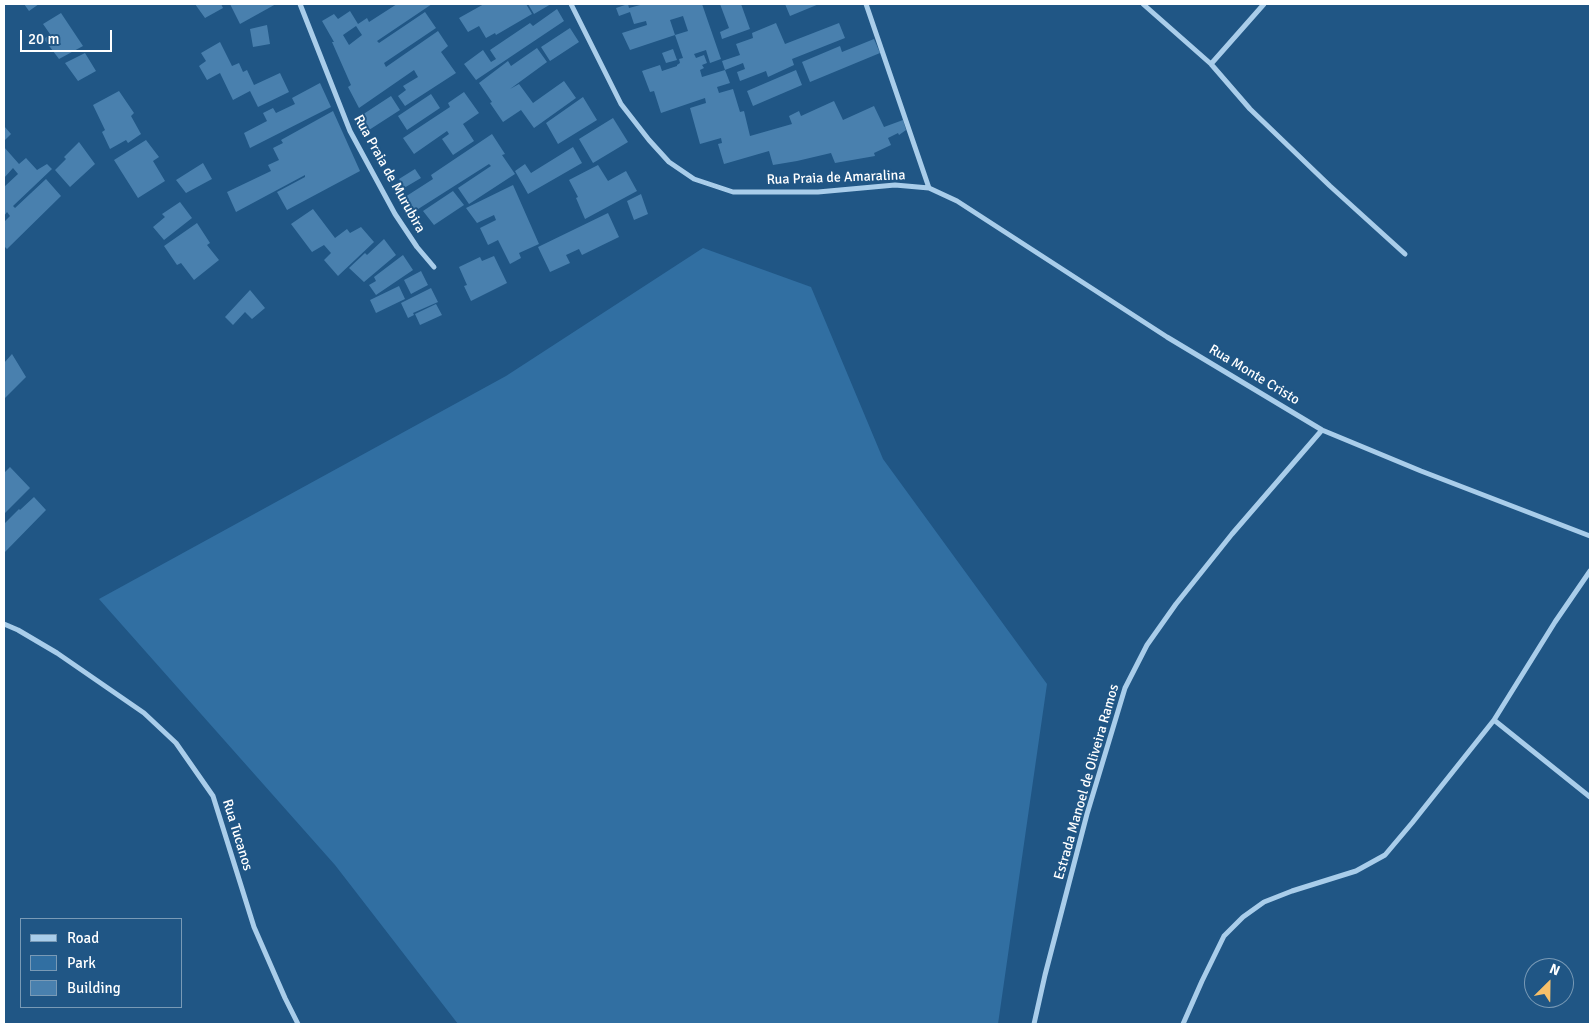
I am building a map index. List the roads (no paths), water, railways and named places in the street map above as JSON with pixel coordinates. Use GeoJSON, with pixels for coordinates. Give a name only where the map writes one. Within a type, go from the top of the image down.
{"type":"FeatureCollection","features":[{"type":"Feature","properties":{"kind":"street","name":"Rua Praia de Murubira"},"geometry":{"type":"LineString","coordinates":[[300,4],[350,131],[395,214],[417,247],[434,267]]}},
{"type":"Feature","properties":{"kind":"street","name":"Rua Praia de Amaralina"},"geometry":{"type":"LineString","coordinates":[[570,4],[621,104],[648,140],[669,162],[694,179],[732,192],[818,192],[895,185],[929,188]]}},
{"type":"Feature","properties":{"kind":"street"},"geometry":{"type":"LineString","coordinates":[[866,4],[929,188]]}},
{"type":"Feature","properties":{"kind":"street"},"geometry":{"type":"LineString","coordinates":[[1143,4],[1211,64],[1250,109],[1330,186],[1405,254]]}},
{"type":"Feature","properties":{"kind":"street"},"geometry":{"type":"LineString","coordinates":[[1211,64],[1264,4]]}},
{"type":"Feature","properties":{"kind":"street","name":"Rua Monte Cristo"},"geometry":{"type":"LineString","coordinates":[[929,188],[957,202],[1167,337],[1322,430],[1421,471],[1590,536]]}},
{"type":"Feature","properties":{"kind":"street","name":"Estrada Manoel de Oliveira Ramos"},"geometry":{"type":"LineString","coordinates":[[1034,1024],[1045,975],[1088,814],[1125,688],[1147,645],[1176,604],[1232,534],[1322,430]]}},
{"type":"Feature","properties":{"kind":"street"},"geometry":{"type":"LineString","coordinates":[[1183,1024],[1224,936],[1243,917],[1264,902],[1356,871],[1385,855],[1494,720],[1555,622],[1590,571]]}},
{"type":"Feature","properties":{"kind":"street","name":"Rua Tucanos"},"geometry":{"type":"LineString","coordinates":[[4,624],[18,630],[57,654],[144,713],[176,742],[213,796],[254,927],[298,1024]]}},
{"type":"Feature","properties":{"kind":"street"},"geometry":{"type":"LineString","coordinates":[[1494,720],[1590,797]]}}]}
